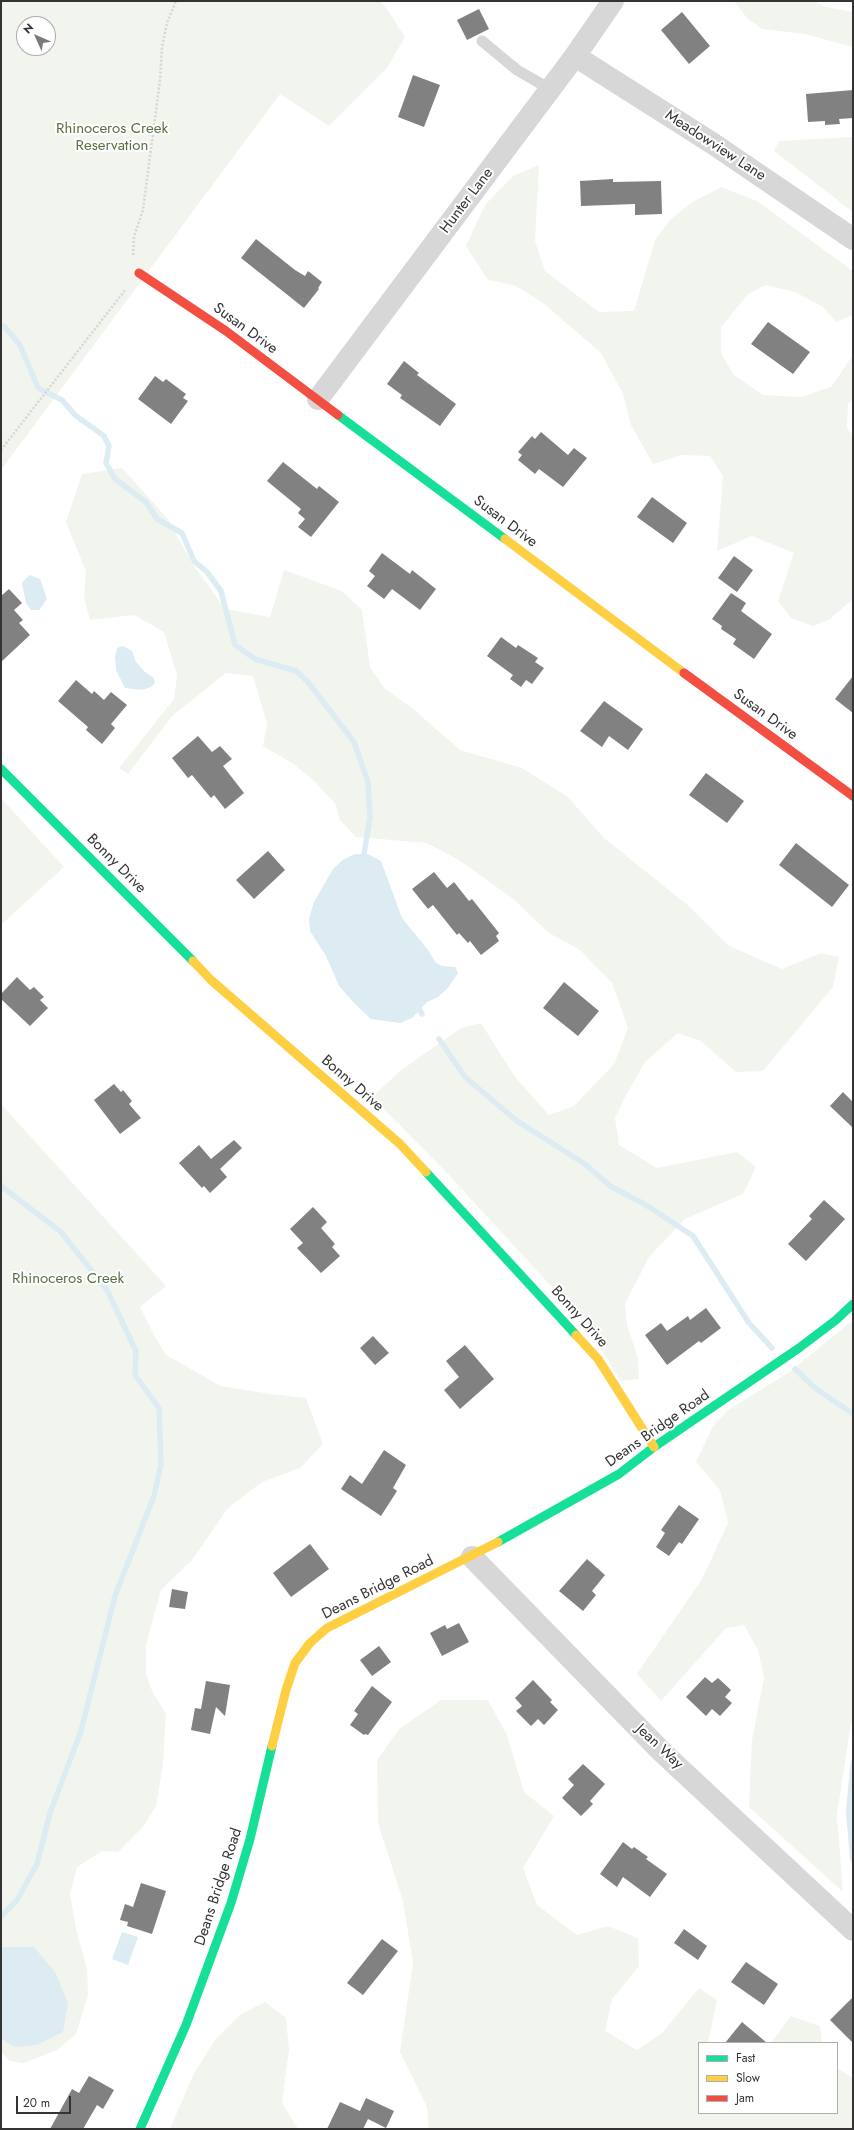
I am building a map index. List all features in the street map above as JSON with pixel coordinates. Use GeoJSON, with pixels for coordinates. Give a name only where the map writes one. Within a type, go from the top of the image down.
{"type":"FeatureCollection","features":[{"type":"Feature","properties":{"kind":"street","name":"Hunter Lane"},"geometry":{"type":"LineString","coordinates":[[318,400],[575,56],[613,1]]}},
{"type":"Feature","properties":{"kind":"street","name":"Meadowview Lane"},"geometry":{"type":"LineString","coordinates":[[575,56],[712,143],[853,238]]}},
{"type":"Feature","properties":{"kind":"street","name":"Susan Drive"},"geometry":{"type":"LineString","coordinates":[[139,273],[226,331],[692,679],[853,796]]}},
{"type":"Feature","properties":{"kind":"street","name":"Bonny Drive"},"geometry":{"type":"LineString","coordinates":[[1,769],[211,980],[400,1144],[598,1359],[654,1448]]}},
{"type":"Feature","properties":{"kind":"street","name":"Deans Bridge Road"},"geometry":{"type":"LineString","coordinates":[[140,2129],[186,2025],[231,1902],[250,1839],[286,1690],[295,1663],[310,1643],[327,1628],[472,1557],[619,1474],[654,1448],[799,1348],[836,1320],[853,1304]]}},
{"type":"Feature","properties":{"kind":"street","name":"Jean Way"},"geometry":{"type":"LineString","coordinates":[[472,1557],[662,1752],[853,1930]]}},
{"type":"Feature","properties":{"kind":"lane"},"geometry":{"type":"LineString","coordinates":[[482,41],[517,70],[550,89]]}},
{"type":"Feature","properties":{"kind":"path"},"geometry":{"type":"LineString","coordinates":[[1,450],[139,273],[133,262],[134,237],[143,210],[160,80],[162,47],[167,24],[176,1]]}},
{"type":"Feature","properties":{"kind":"green space","name":"Rhinoceros Creek Reservation"},"geometry":{"type":"Polygon","coordinates":[[[1,1],[380,1],[405,37],[387,68],[329,126],[280,94],[1,470],[1,1]]]}},
{"type":"Feature","properties":{"kind":"green space"},"geometry":{"type":"Polygon","coordinates":[[[734,1],[814,1],[825,7],[853,12],[853,47],[805,34],[762,29],[747,18],[734,1]]]}},
{"type":"Feature","properties":{"kind":"green space"},"geometry":{"type":"Polygon","coordinates":[[[853,137],[853,212],[774,151],[779,141],[853,137]]]}},
{"type":"Feature","properties":{"kind":"green space"},"geometry":{"type":"Polygon","coordinates":[[[539,165],[535,241],[545,271],[599,312],[634,311],[655,240],[670,220],[691,203],[721,187],[757,201],[853,271],[853,315],[836,322],[823,307],[795,292],[766,285],[748,294],[721,327],[721,353],[734,375],[763,395],[801,397],[831,387],[853,355],[853,398],[848,404],[847,428],[853,436],[853,599],[830,619],[813,626],[791,618],[778,601],[794,553],[752,536],[717,551],[723,476],[710,456],[682,455],[653,464],[631,425],[623,394],[601,353],[542,302],[514,285],[488,280],[466,246],[485,205],[513,176],[539,165]]]}},
{"type":"Feature","properties":{"kind":"green space"},"geometry":{"type":"Polygon","coordinates":[[[122,468],[167,518],[192,563],[225,609],[270,617],[284,570],[342,591],[362,610],[370,667],[385,689],[412,708],[460,750],[522,768],[568,797],[604,838],[690,907],[729,946],[782,969],[821,953],[839,957],[833,987],[763,1071],[736,1072],[701,1041],[678,1033],[645,1062],[615,1118],[619,1145],[657,1168],[737,1152],[756,1167],[743,1194],[685,1219],[649,1257],[625,1304],[627,1324],[638,1359],[639,1379],[621,1381],[584,1322],[448,1174],[372,1097],[400,1071],[461,1028],[481,1023],[515,1077],[549,1115],[574,1106],[614,1064],[628,1028],[612,983],[580,950],[549,933],[512,898],[459,860],[427,843],[356,837],[340,820],[335,803],[311,778],[292,763],[263,746],[267,723],[253,676],[226,673],[172,716],[128,774],[119,768],[174,699],[177,675],[164,632],[134,615],[90,620],[84,597],[86,571],[66,522],[82,474],[122,468]]]}},
{"type":"Feature","properties":{"kind":"green space"},"geometry":{"type":"Polygon","coordinates":[[[1,798],[64,867],[1,925],[1,798]]]}},
{"type":"Feature","properties":{"kind":"green space","name":"Rhinoceros Creek"},"geometry":{"type":"Polygon","coordinates":[[[1,1104],[166,1286],[140,1307],[166,1355],[221,1386],[306,1398],[323,1444],[300,1468],[262,1482],[228,1508],[192,1560],[161,1590],[146,1645],[146,1674],[152,1691],[166,1714],[163,1764],[156,1806],[143,1827],[118,1852],[102,1851],[77,1867],[70,1894],[76,1929],[87,1969],[88,1995],[76,2034],[57,2050],[24,2063],[10,2061],[1,2052],[1,1104]]]}},
{"type":"Feature","properties":{"kind":"green space"},"geometry":{"type":"Polygon","coordinates":[[[851,1322],[853,1324],[853,1718],[837,1814],[843,1892],[749,1807],[752,1740],[764,1678],[758,1650],[744,1625],[726,1628],[661,1701],[637,1674],[702,1579],[728,1523],[720,1490],[696,1462],[713,1426],[728,1410],[788,1373],[851,1322]]]}},
{"type":"Feature","properties":{"kind":"green space"},"geometry":{"type":"Polygon","coordinates":[[[441,1700],[488,1700],[507,1735],[524,1792],[554,1816],[523,1868],[537,1905],[577,1935],[608,1926],[638,1938],[639,1966],[612,1999],[605,2031],[637,2050],[662,2033],[699,1988],[717,2000],[708,2042],[698,2042],[698,2114],[838,2114],[838,2069],[853,2078],[853,2129],[429,2129],[427,2107],[400,2052],[413,1963],[403,1901],[378,1823],[377,1760],[399,1729],[441,1700]]]}},
{"type":"Feature","properties":{"kind":"green space"},"geometry":{"type":"Polygon","coordinates":[[[265,2002],[286,2018],[289,2049],[282,2103],[298,2129],[170,2129],[193,2075],[215,2040],[241,2014],[265,2002]]]}},
{"type":"Feature","properties":{"kind":"green space"},"geometry":{"type":"Polygon","coordinates":[[[791,2016],[820,2026],[822,2042],[772,2042],[791,2016]]]}},
{"type":"Feature","properties":{"kind":"shaded area"},"geometry":{"type":"Polygon","coordinates":[[[30,575],[40,579],[47,599],[39,610],[31,610],[26,603],[22,584],[30,575]]]}},
{"type":"Feature","properties":{"kind":"shaded area"},"geometry":{"type":"Polygon","coordinates":[[[123,646],[132,651],[136,662],[144,671],[154,678],[155,683],[151,687],[142,690],[125,688],[116,670],[115,657],[117,648],[123,646]]]}},
{"type":"Feature","properties":{"kind":"shaded area"},"geometry":{"type":"Polygon","coordinates":[[[355,854],[368,854],[381,861],[402,918],[428,950],[436,963],[442,966],[455,967],[458,973],[448,988],[438,997],[427,1002],[412,1018],[400,1023],[371,1019],[355,1004],[339,986],[326,956],[310,931],[309,918],[314,902],[333,869],[344,859],[355,854]]]}},
{"type":"Feature","properties":{"kind":"shaded area"},"geometry":{"type":"Polygon","coordinates":[[[853,1756],[853,1866],[850,1859],[846,1812],[850,1766],[853,1756]]]}},
{"type":"Feature","properties":{"kind":"shaded area"},"geometry":{"type":"Polygon","coordinates":[[[122,1932],[138,1937],[128,1965],[112,1959],[122,1932]]]}},
{"type":"Feature","properties":{"kind":"shaded area"},"geometry":{"type":"Polygon","coordinates":[[[1,1947],[34,1947],[55,1972],[68,2003],[63,2032],[37,2045],[14,2047],[1,2038],[1,1947]]]}},
{"type":"Feature","properties":{"kind":"building"},"geometry":{"type":"Polygon","coordinates":[[[479,9],[489,29],[467,40],[457,20],[479,9]]]}},
{"type":"Feature","properties":{"kind":"building"},"geometry":{"type":"Polygon","coordinates":[[[682,12],[710,46],[689,64],[661,30],[682,12]]]}},
{"type":"Feature","properties":{"kind":"building"},"geometry":{"type":"Polygon","coordinates":[[[413,75],[440,85],[424,127],[398,117],[413,75]]]}},
{"type":"Feature","properties":{"kind":"building"},"geometry":{"type":"Polygon","coordinates":[[[853,90],[853,118],[839,119],[840,124],[825,125],[825,121],[808,122],[806,94],[853,90]]]}},
{"type":"Feature","properties":{"kind":"building"},"geometry":{"type":"Polygon","coordinates":[[[613,179],[613,182],[661,181],[662,214],[635,215],[635,204],[581,206],[580,181],[613,179]]]}},
{"type":"Feature","properties":{"kind":"building"},"geometry":{"type":"Polygon","coordinates":[[[256,239],[295,270],[305,276],[308,271],[322,282],[318,288],[319,289],[304,308],[241,258],[256,239]]]}},
{"type":"Feature","properties":{"kind":"building"},"geometry":{"type":"Polygon","coordinates":[[[768,322],[810,352],[793,374],[751,344],[768,322]]]}},
{"type":"Feature","properties":{"kind":"building"},"geometry":{"type":"Polygon","coordinates":[[[404,361],[419,373],[417,375],[456,404],[440,426],[400,398],[402,395],[387,384],[404,361]]]}},
{"type":"Feature","properties":{"kind":"building"},"geometry":{"type":"Polygon","coordinates":[[[155,376],[163,382],[166,379],[186,394],[183,398],[188,401],[171,424],[138,399],[155,376]]]}},
{"type":"Feature","properties":{"kind":"building"},"geometry":{"type":"Polygon","coordinates":[[[541,432],[568,455],[574,448],[587,458],[563,487],[539,469],[535,474],[518,460],[522,455],[518,452],[532,436],[535,439],[541,432]]]}},
{"type":"Feature","properties":{"kind":"building"},"geometry":{"type":"Polygon","coordinates":[[[283,462],[317,489],[319,486],[339,502],[311,537],[298,527],[305,519],[298,513],[301,509],[267,481],[283,462]]]}},
{"type":"Feature","properties":{"kind":"building"},"geometry":{"type":"Polygon","coordinates":[[[652,497],[687,523],[673,543],[637,517],[652,497]]]}},
{"type":"Feature","properties":{"kind":"building"},"geometry":{"type":"Polygon","coordinates":[[[382,553],[410,574],[412,570],[436,589],[420,610],[392,589],[384,599],[367,586],[375,576],[369,571],[382,553]]]}},
{"type":"Feature","properties":{"kind":"building"},"geometry":{"type":"Polygon","coordinates":[[[734,556],[753,570],[737,592],[718,578],[734,556]]]}},
{"type":"Feature","properties":{"kind":"building"},"geometry":{"type":"Polygon","coordinates":[[[9,589],[22,603],[14,610],[23,620],[19,623],[30,635],[1,662],[1,596],[9,589]]]}},
{"type":"Feature","properties":{"kind":"building"},"geometry":{"type":"Polygon","coordinates":[[[731,593],[746,603],[741,611],[772,634],[754,659],[733,644],[736,639],[721,629],[722,626],[712,619],[731,593]]]}},
{"type":"Feature","properties":{"kind":"building"},"geometry":{"type":"Polygon","coordinates":[[[501,637],[516,648],[518,645],[538,658],[535,662],[544,668],[532,684],[526,680],[521,687],[510,679],[513,675],[487,656],[501,637]]]}},
{"type":"Feature","properties":{"kind":"building"},"geometry":{"type":"Polygon","coordinates":[[[853,676],[853,713],[835,699],[853,676]]]}},
{"type":"Feature","properties":{"kind":"building"},"geometry":{"type":"Polygon","coordinates":[[[76,680],[92,694],[94,691],[104,700],[111,692],[127,705],[111,724],[115,728],[102,744],[86,730],[88,727],[58,701],[76,680]]]}},
{"type":"Feature","properties":{"kind":"building"},"geometry":{"type":"Polygon","coordinates":[[[604,701],[643,729],[628,750],[609,736],[602,747],[580,731],[604,701]]]}},
{"type":"Feature","properties":{"kind":"building"},"geometry":{"type":"Polygon","coordinates":[[[198,736],[212,752],[220,746],[232,759],[223,766],[244,793],[225,809],[214,795],[211,798],[192,775],[188,778],[172,758],[198,736]]]}},
{"type":"Feature","properties":{"kind":"building"},"geometry":{"type":"Polygon","coordinates":[[[706,773],[744,801],[727,823],[689,795],[706,773]]]}},
{"type":"Feature","properties":{"kind":"building"},"geometry":{"type":"Polygon","coordinates":[[[796,843],[849,885],[832,907],[779,865],[796,843]]]}},
{"type":"Feature","properties":{"kind":"building"},"geometry":{"type":"Polygon","coordinates":[[[268,851],[285,870],[254,899],[236,880],[268,851]]]}},
{"type":"Feature","properties":{"kind":"building"},"geometry":{"type":"Polygon","coordinates":[[[434,872],[447,888],[454,882],[469,901],[472,899],[499,933],[496,936],[499,941],[481,955],[470,941],[468,943],[459,933],[457,935],[433,905],[428,909],[412,889],[434,872]]]}},
{"type":"Feature","properties":{"kind":"building"},"geometry":{"type":"Polygon","coordinates":[[[17,977],[30,990],[34,987],[44,997],[40,1000],[48,1008],[30,1026],[1,999],[1,994],[17,977]]]}},
{"type":"Feature","properties":{"kind":"building"},"geometry":{"type":"Polygon","coordinates":[[[564,982],[599,1011],[578,1036],[543,1008],[564,982]]]}},
{"type":"Feature","properties":{"kind":"building"},"geometry":{"type":"Polygon","coordinates":[[[114,1084],[121,1092],[123,1090],[132,1101],[129,1104],[141,1118],[120,1134],[94,1100],[114,1084]]]}},
{"type":"Feature","properties":{"kind":"building"},"geometry":{"type":"Polygon","coordinates":[[[843,1092],[853,1102],[853,1128],[830,1106],[843,1092]]]}},
{"type":"Feature","properties":{"kind":"building"},"geometry":{"type":"Polygon","coordinates":[[[234,1140],[242,1148],[220,1169],[227,1177],[210,1193],[204,1186],[202,1188],[179,1163],[199,1145],[211,1159],[234,1140]]]}},
{"type":"Feature","properties":{"kind":"building"},"geometry":{"type":"Polygon","coordinates":[[[824,1200],[845,1219],[806,1261],[788,1244],[812,1219],[809,1216],[824,1200]]]}},
{"type":"Feature","properties":{"kind":"building"},"geometry":{"type":"Polygon","coordinates":[[[313,1207],[327,1222],[321,1228],[335,1244],[332,1247],[340,1256],[321,1273],[297,1248],[303,1243],[290,1229],[313,1207]]]}},
{"type":"Feature","properties":{"kind":"building"},"geometry":{"type":"Polygon","coordinates":[[[706,1308],[721,1328],[701,1343],[699,1341],[667,1365],[645,1335],[661,1323],[667,1331],[688,1316],[690,1320],[706,1308]]]}},
{"type":"Feature","properties":{"kind":"building"},"geometry":{"type":"Polygon","coordinates":[[[373,1336],[389,1353],[375,1365],[360,1348],[373,1336]]]}},
{"type":"Feature","properties":{"kind":"building"},"geometry":{"type":"Polygon","coordinates":[[[465,1345],[494,1379],[460,1409],[444,1390],[459,1377],[446,1361],[465,1345]]]}},
{"type":"Feature","properties":{"kind":"building"},"geometry":{"type":"Polygon","coordinates":[[[384,1450],[406,1465],[393,1488],[397,1491],[381,1516],[341,1489],[350,1475],[362,1484],[384,1450]]]}},
{"type":"Feature","properties":{"kind":"building"},"geometry":{"type":"Polygon","coordinates":[[[679,1505],[699,1519],[682,1544],[679,1542],[669,1556],[656,1547],[665,1533],[661,1530],[679,1505]]]}},
{"type":"Feature","properties":{"kind":"building"},"geometry":{"type":"Polygon","coordinates":[[[310,1544],[329,1569],[291,1597],[273,1573],[310,1544]]]}},
{"type":"Feature","properties":{"kind":"building"},"geometry":{"type":"Polygon","coordinates":[[[587,1559],[605,1575],[592,1591],[596,1595],[583,1611],[559,1591],[587,1559]]]}},
{"type":"Feature","properties":{"kind":"building"},"geometry":{"type":"Polygon","coordinates":[[[172,1589],[188,1592],[185,1609],[169,1607],[172,1589]]]}},
{"type":"Feature","properties":{"kind":"building"},"geometry":{"type":"Polygon","coordinates":[[[459,1623],[469,1642],[442,1656],[430,1633],[445,1625],[447,1629],[459,1623]]]}},
{"type":"Feature","properties":{"kind":"building"},"geometry":{"type":"Polygon","coordinates":[[[379,1646],[391,1662],[372,1676],[360,1660],[379,1646]]]}},
{"type":"Feature","properties":{"kind":"building"},"geometry":{"type":"Polygon","coordinates":[[[705,1677],[712,1683],[718,1678],[731,1690],[725,1697],[732,1703],[720,1716],[712,1709],[706,1716],[686,1697],[705,1677]]]}},
{"type":"Feature","properties":{"kind":"building"},"geometry":{"type":"Polygon","coordinates":[[[533,1680],[552,1700],[550,1702],[558,1710],[544,1725],[538,1719],[531,1726],[516,1711],[522,1706],[515,1698],[533,1680]]]}},
{"type":"Feature","properties":{"kind":"building"},"geometry":{"type":"Polygon","coordinates":[[[206,1681],[230,1685],[225,1716],[216,1707],[210,1734],[191,1730],[195,1708],[201,1709],[206,1681]]]}},
{"type":"Feature","properties":{"kind":"building"},"geometry":{"type":"Polygon","coordinates":[[[372,1686],[392,1702],[368,1735],[364,1735],[350,1725],[358,1714],[354,1711],[372,1686]]]}},
{"type":"Feature","properties":{"kind":"building"},"geometry":{"type":"Polygon","coordinates":[[[583,1764],[605,1784],[590,1801],[593,1804],[581,1816],[562,1798],[574,1785],[568,1779],[583,1764]]]}},
{"type":"Feature","properties":{"kind":"building"},"geometry":{"type":"Polygon","coordinates":[[[623,1842],[632,1849],[634,1847],[648,1857],[646,1859],[667,1874],[650,1897],[623,1877],[617,1887],[600,1874],[623,1842]]]}},
{"type":"Feature","properties":{"kind":"building"},"geometry":{"type":"Polygon","coordinates":[[[141,1883],[166,1891],[152,1934],[127,1926],[128,1922],[120,1920],[125,1904],[133,1907],[141,1883]]]}},
{"type":"Feature","properties":{"kind":"building"},"geometry":{"type":"Polygon","coordinates":[[[684,1929],[707,1946],[698,1960],[674,1943],[684,1929]]]}},
{"type":"Feature","properties":{"kind":"building"},"geometry":{"type":"Polygon","coordinates":[[[382,1939],[398,1951],[363,1995],[347,1983],[382,1939]]]}},
{"type":"Feature","properties":{"kind":"building"},"geometry":{"type":"Polygon","coordinates":[[[746,1962],[778,1984],[764,2005],[731,1982],[746,1962]]]}},
{"type":"Feature","properties":{"kind":"building"},"geometry":{"type":"Polygon","coordinates":[[[853,1997],[853,2043],[830,2020],[853,1997]]]}},
{"type":"Feature","properties":{"kind":"building"},"geometry":{"type":"Polygon","coordinates":[[[742,2022],[766,2042],[726,2042],[742,2022]]]}},
{"type":"Feature","properties":{"kind":"building"},"geometry":{"type":"Polygon","coordinates":[[[89,2076],[114,2090],[103,2109],[97,2105],[83,2129],[50,2129],[72,2089],[79,2093],[89,2076]]]}},
{"type":"Feature","properties":{"kind":"building"},"geometry":{"type":"Polygon","coordinates":[[[366,2098],[394,2111],[386,2128],[368,2119],[363,2129],[327,2129],[340,2102],[360,2111],[366,2098]]]}},
{"type":"Feature","properties":{"kind":"waterway"},"geometry":{"type":"LineString","coordinates":[[1,326],[5,327],[20,345],[38,388],[62,400],[75,415],[104,436],[109,446],[106,463],[115,479],[146,502],[157,519],[182,533],[194,561],[207,572],[221,591],[235,645],[255,659],[296,671],[308,682],[354,742],[368,782],[370,817],[364,854],[366,860]]}},
{"type":"Feature","properties":{"kind":"waterway"},"geometry":{"type":"LineString","coordinates":[[416,1004],[422,1014]]}},
{"type":"Feature","properties":{"kind":"waterway"},"geometry":{"type":"LineString","coordinates":[[439,1039],[465,1077],[517,1121],[585,1164],[610,1186],[646,1205],[693,1236],[749,1323],[772,1348]]}},
{"type":"Feature","properties":{"kind":"waterway"},"geometry":{"type":"LineString","coordinates":[[1,1186],[61,1232],[107,1290],[136,1351],[135,1375],[159,1408],[161,1464],[154,1496],[115,1596],[81,1731],[50,1813],[37,1864],[17,1900],[1,1917]]}},
{"type":"Feature","properties":{"kind":"waterway"},"geometry":{"type":"LineString","coordinates":[[795,1369],[815,1388],[853,1414]]}},
{"type":"Feature","properties":{"kind":"traffic: fast"},"geometry":{"type":"LineString","coordinates":[[338,415],[505,539]]}},
{"type":"Feature","properties":{"kind":"traffic: fast"},"geometry":{"type":"LineString","coordinates":[[1,769],[193,961]]}},
{"type":"Feature","properties":{"kind":"traffic: fast"},"geometry":{"type":"LineString","coordinates":[[426,1172],[576,1335]]}},
{"type":"Feature","properties":{"kind":"traffic: fast"},"geometry":{"type":"LineString","coordinates":[[498,1542],[619,1474],[654,1447],[799,1348],[836,1320],[853,1304]]}},
{"type":"Feature","properties":{"kind":"traffic: fast"},"geometry":{"type":"LineString","coordinates":[[140,2129],[186,2025],[231,1903],[250,1839],[272,1746]]}},
{"type":"Feature","properties":{"kind":"traffic: slow"},"geometry":{"type":"LineString","coordinates":[[505,539],[684,673]]}},
{"type":"Feature","properties":{"kind":"traffic: slow"},"geometry":{"type":"LineString","coordinates":[[193,961],[211,980],[400,1144],[426,1172]]}},
{"type":"Feature","properties":{"kind":"traffic: slow"},"geometry":{"type":"LineString","coordinates":[[576,1335],[598,1359],[654,1447]]}},
{"type":"Feature","properties":{"kind":"traffic: slow"},"geometry":{"type":"LineString","coordinates":[[272,1746],[286,1690],[295,1663],[310,1643],[327,1628],[498,1542]]}},
{"type":"Feature","properties":{"kind":"traffic: jam"},"geometry":{"type":"LineString","coordinates":[[139,273],[226,331],[338,415]]}},
{"type":"Feature","properties":{"kind":"traffic: jam"},"geometry":{"type":"LineString","coordinates":[[684,673],[853,796]]}}]}
